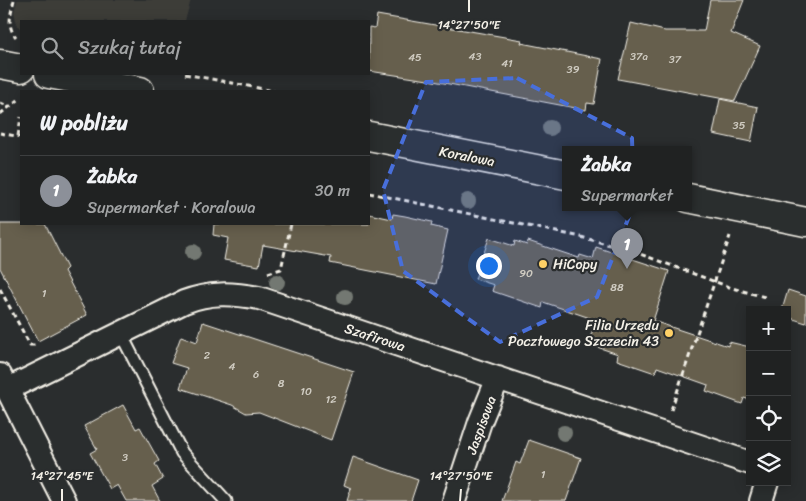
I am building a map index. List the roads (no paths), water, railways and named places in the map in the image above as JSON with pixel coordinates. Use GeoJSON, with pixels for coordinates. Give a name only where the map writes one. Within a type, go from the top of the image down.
{"type":"FeatureCollection","features":[{"type":"Feature","properties":{"kind":"street"},"geometry":{"type":"LineString","coordinates":[[0,64],[20,68]]}},
{"type":"Feature","properties":{"kind":"street"},"geometry":{"type":"LineString","coordinates":[[54,75],[135,90]]}},
{"type":"Feature","properties":{"kind":"street","name":"Koralowa"},"geometry":{"type":"LineString","coordinates":[[370,136],[562,174]]}},
{"type":"Feature","properties":{"kind":"street"},"geometry":{"type":"LineString","coordinates":[[692,199],[806,222]]}},
{"type":"Feature","properties":{"kind":"street","name":"Szafirowa"},"geometry":{"type":"LineString","coordinates":[[4,382],[201,296],[231,293],[259,298],[746,462]]}},
{"type":"Feature","properties":{"kind":"street","name":"Jaspisowa"},"geometry":{"type":"LineString","coordinates":[[454,501],[480,422],[498,378]]}},
{"type":"Feature","properties":{"kind":"street"},"geometry":{"type":"LineString","coordinates":[[4,382],[64,501]]}},
{"type":"Feature","properties":{"kind":"street"},"geometry":{"type":"LineString","coordinates":[[761,501],[766,486]]}},
{"type":"Feature","properties":{"kind":"lane"},"geometry":{"type":"LineString","coordinates":[[120,332],[182,453],[226,501]]}},
{"type":"Feature","properties":{"kind":"place","name":"HiCopy"},"geometry":{"type":"Point","coordinates":[543,264]}},
{"type":"Feature","properties":{"kind":"place","name":"Żabka"},"geometry":{"type":"Point","coordinates":[627,269]}},
{"type":"Feature","properties":{"kind":"place","name":"Filia Urzędu Pocztowego Szczecin 43"},"geometry":{"type":"Point","coordinates":[669,333]}}]}
